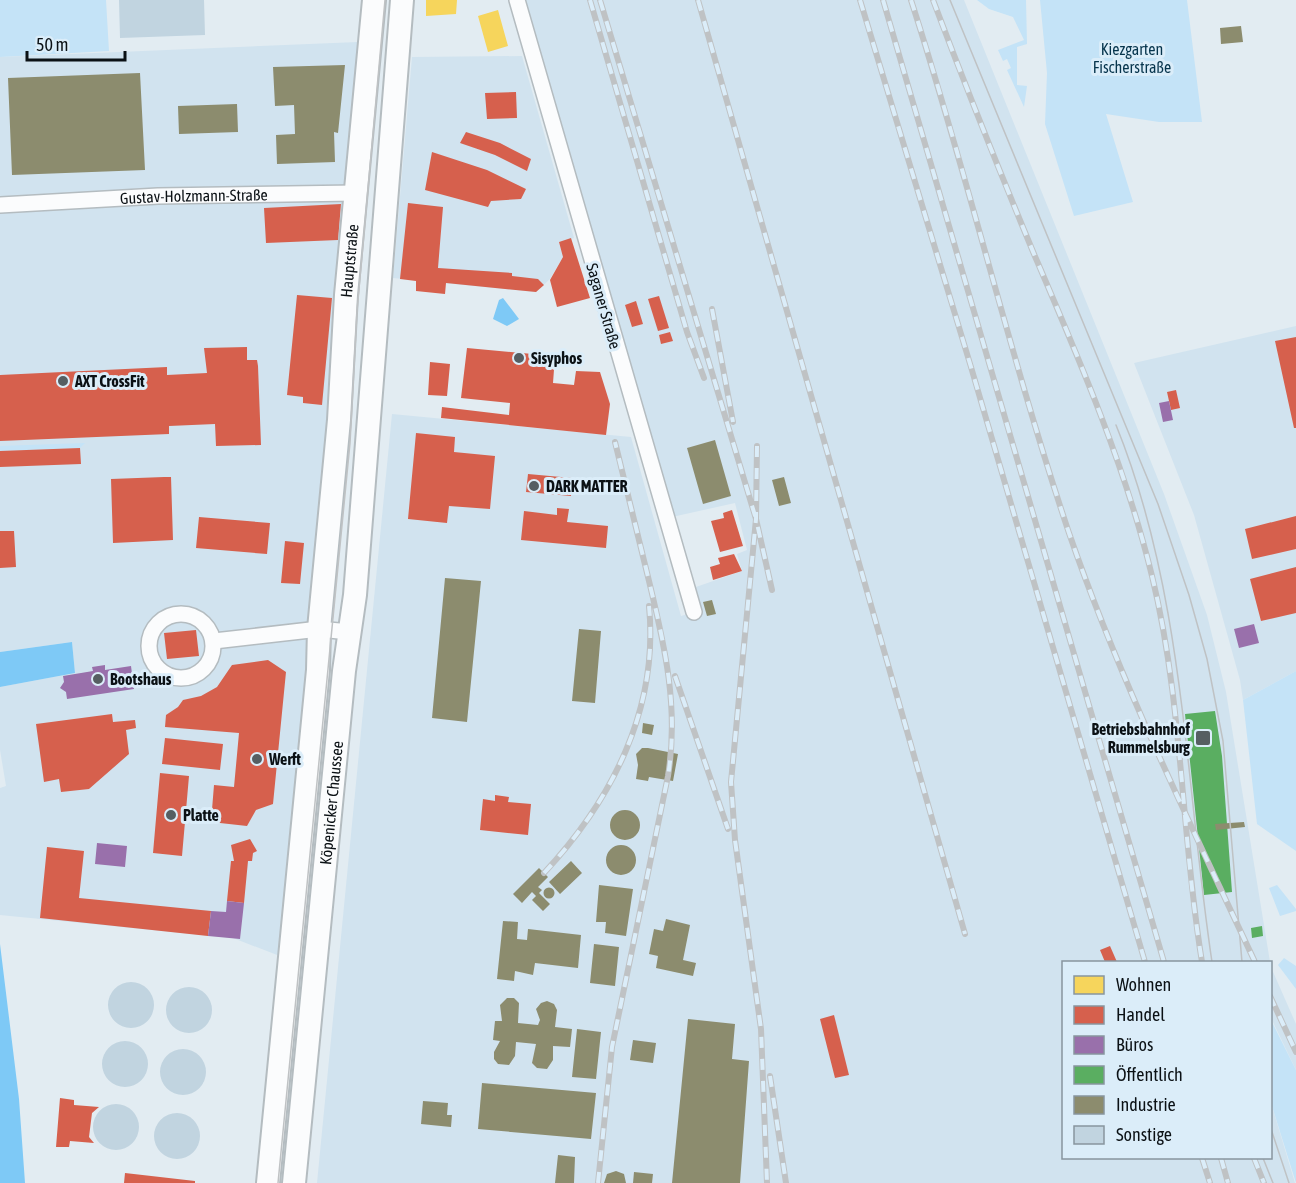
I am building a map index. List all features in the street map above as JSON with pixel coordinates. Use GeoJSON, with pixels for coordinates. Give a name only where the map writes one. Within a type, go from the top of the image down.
{"type":"FeatureCollection","features":[{"type":"Feature","properties":{"kind":"main road","name":"Hauptstraße"},"geometry":{"type":"LineString","coordinates":[[329,521],[374,0]]}},
{"type":"Feature","properties":{"kind":"main road","name":"Hauptstraße"},"geometry":{"type":"LineString","coordinates":[[368,423],[402,0]]}},
{"type":"Feature","properties":{"kind":"main road","name":"Gustav-Holzmann-Straße"},"geometry":{"type":"LineString","coordinates":[[356,193],[387,193]]}},
{"type":"Feature","properties":{"kind":"main road","name":"Köpenicker Chaussee"},"geometry":{"type":"LineString","coordinates":[[294,1183],[368,423]]}},
{"type":"Feature","properties":{"kind":"main road","name":"Köpenicker Chaussee"},"geometry":{"type":"LineString","coordinates":[[268,1183],[312,732],[329,521]]}},
{"type":"Feature","properties":{"kind":"street","name":"Saganer Straße"},"geometry":{"type":"LineString","coordinates":[[517,0],[694,612]]}},
{"type":"Feature","properties":{"kind":"street","name":"Gustav-Holzmann-Straße"},"geometry":{"type":"LineString","coordinates":[[0,205],[158,196],[356,193]]}},
{"type":"Feature","properties":{"kind":"street"},"geometry":{"type":"LineString","coordinates":[[180,614],[199,619],[211,632],[213,641],[210,662],[195,676],[184,679],[164,674],[150,657],[150,637],[161,620],[170,616],[180,614]]}},
{"type":"Feature","properties":{"kind":"street"},"geometry":{"type":"LineString","coordinates":[[213,641],[319,629],[349,632]]}},
{"type":"Feature","properties":{"kind":"shaded area"},"geometry":{"type":"Polygon","coordinates":[[[524,0],[964,0],[1164,494],[1207,615],[1226,692],[1270,961],[1062,961],[1062,1159],[1272,1159],[1272,1106],[1295,1183],[317,1183],[392,414],[631,437],[681,616],[699,611],[693,588],[742,571],[737,554],[747,550],[735,503],[672,517],[524,0]]]}},
{"type":"Feature","properties":{"kind":"shaded area"},"geometry":{"type":"Polygon","coordinates":[[[358,42],[345,173],[356,193],[290,960],[233,938],[0,915],[0,788],[6,786],[0,750],[0,687],[75,673],[72,642],[0,652],[0,57],[358,42]]]}},
{"type":"Feature","properties":{"kind":"shaded area"},"geometry":{"type":"Polygon","coordinates":[[[522,56],[574,238],[559,242],[563,257],[550,279],[536,292],[393,278],[412,57],[522,56]]]}},
{"type":"Feature","properties":{"kind":"shaded area"},"geometry":{"type":"Polygon","coordinates":[[[1296,326],[1296,671],[1243,700],[1240,680],[1194,515],[1134,363],[1296,326]]]}},
{"type":"Feature","properties":{"kind":"shaded area"},"geometry":{"type":"Polygon","coordinates":[[[1272,970],[1296,1024],[1296,1070],[1272,1020],[1272,970]]]}},
{"type":"Feature","properties":{"kind":"green space"},"geometry":{"type":"Polygon","coordinates":[[[0,0],[106,0],[109,51],[0,57],[0,0]]]}},
{"type":"Feature","properties":{"kind":"green space"},"geometry":{"type":"Polygon","coordinates":[[[977,0],[1026,0],[1027,44],[1017,47],[1017,85],[1027,86],[1024,107],[1007,70],[1011,68],[1007,59],[1003,61],[998,50],[1024,40],[1013,17],[989,9],[977,0]]]}},
{"type":"Feature","properties":{"kind":"green space","name":"Kiezgarten Fischerstraße"},"geometry":{"type":"Polygon","coordinates":[[[1040,0],[1187,0],[1202,122],[1159,122],[1106,114],[1133,202],[1074,216],[1045,124],[1047,73],[1040,0]]]}},
{"type":"Feature","properties":{"kind":"green space"},"geometry":{"type":"Polygon","coordinates":[[[85,443],[80,448],[0,451],[0,446],[85,443]]]}},
{"type":"Feature","properties":{"kind":"green space"},"geometry":{"type":"Polygon","coordinates":[[[1296,671],[1296,851],[1257,824],[1243,700],[1296,671]]]}},
{"type":"Feature","properties":{"kind":"green space"},"geometry":{"type":"Polygon","coordinates":[[[1277,885],[1296,911],[1280,916],[1269,888],[1277,885]]]}},
{"type":"Feature","properties":{"kind":"green space"},"geometry":{"type":"Polygon","coordinates":[[[1284,958],[1296,966],[1296,989],[1278,965],[1284,958]]]}},
{"type":"Feature","properties":{"kind":"green space"},"geometry":{"type":"Polygon","coordinates":[[[1272,1022],[1296,1070],[1296,1183],[1272,1106],[1272,1022]]]}},
{"type":"Feature","properties":{"kind":"water"},"geometry":{"type":"Polygon","coordinates":[[[503,298],[519,319],[507,326],[493,319],[499,300],[503,298]]]}},
{"type":"Feature","properties":{"kind":"water"},"geometry":{"type":"Polygon","coordinates":[[[72,642],[75,673],[0,687],[0,652],[72,642]]]}},
{"type":"Feature","properties":{"kind":"water"},"geometry":{"type":"Polygon","coordinates":[[[0,944],[19,1099],[25,1183],[0,1183],[0,944]]]}},
{"type":"Feature","properties":{"kind":"building: Wohnen"},"geometry":{"type":"Polygon","coordinates":[[[426,0],[457,0],[456,14],[426,16],[426,0]]]}},
{"type":"Feature","properties":{"kind":"building: Wohnen"},"geometry":{"type":"Polygon","coordinates":[[[498,10],[508,46],[488,52],[478,16],[498,10]]]}},
{"type":"Feature","properties":{"kind":"building: Handel"},"geometry":{"type":"Polygon","coordinates":[[[516,92],[517,118],[487,119],[485,93],[516,92]]]}},
{"type":"Feature","properties":{"kind":"building: Handel"},"geometry":{"type":"Polygon","coordinates":[[[466,132],[500,143],[531,159],[527,171],[495,155],[460,143],[466,132]]]}},
{"type":"Feature","properties":{"kind":"building: Handel"},"geometry":{"type":"Polygon","coordinates":[[[432,152],[487,170],[526,189],[521,199],[491,201],[488,207],[425,190],[432,152]]]}},
{"type":"Feature","properties":{"kind":"building: Handel"},"geometry":{"type":"Polygon","coordinates":[[[408,203],[443,207],[438,268],[512,273],[512,276],[538,279],[544,285],[536,292],[446,283],[445,294],[416,291],[416,281],[400,279],[408,203]]]}},
{"type":"Feature","properties":{"kind":"building: Handel"},"geometry":{"type":"Polygon","coordinates":[[[341,204],[338,240],[266,243],[264,208],[341,204]]]}},
{"type":"Feature","properties":{"kind":"building: Handel"},"geometry":{"type":"Polygon","coordinates":[[[571,238],[590,298],[557,307],[550,280],[563,257],[559,242],[571,238]]]}},
{"type":"Feature","properties":{"kind":"building: Handel"},"geometry":{"type":"Polygon","coordinates":[[[297,295],[332,298],[322,405],[303,403],[303,397],[287,395],[297,295]]]}},
{"type":"Feature","properties":{"kind":"building: Handel"},"geometry":{"type":"Polygon","coordinates":[[[659,296],[669,328],[658,331],[648,299],[659,296]]]}},
{"type":"Feature","properties":{"kind":"building: Handel"},"geometry":{"type":"Polygon","coordinates":[[[636,301],[643,324],[632,327],[625,305],[636,301]]]}},
{"type":"Feature","properties":{"kind":"building: Handel"},"geometry":{"type":"Polygon","coordinates":[[[670,332],[673,341],[661,344],[659,335],[670,332]]]}},
{"type":"Feature","properties":{"kind":"building: Handel"},"geometry":{"type":"Polygon","coordinates":[[[1296,337],[1296,428],[1294,428],[1275,341],[1296,337]]]}},
{"type":"Feature","properties":{"kind":"building: Handel"},"geometry":{"type":"Polygon","coordinates":[[[247,347],[247,360],[257,360],[258,366],[261,445],[216,446],[215,424],[169,426],[169,434],[0,441],[0,375],[167,367],[167,375],[207,373],[204,348],[247,347]]]}},
{"type":"Feature","properties":{"kind":"building: Handel"},"geometry":{"type":"Polygon","coordinates":[[[467,348],[555,356],[553,383],[574,385],[576,371],[600,372],[610,404],[606,435],[441,418],[442,407],[509,415],[510,403],[461,398],[467,348]]]}},
{"type":"Feature","properties":{"kind":"building: Handel"},"geometry":{"type":"Polygon","coordinates":[[[430,362],[450,364],[447,396],[428,395],[430,362]]]}},
{"type":"Feature","properties":{"kind":"building: Handel"},"geometry":{"type":"Polygon","coordinates":[[[1176,390],[1180,408],[1171,410],[1167,392],[1176,390]]]}},
{"type":"Feature","properties":{"kind":"building: Handel"},"geometry":{"type":"Polygon","coordinates":[[[416,433],[455,437],[454,452],[495,456],[490,509],[449,506],[447,523],[408,519],[416,433]]]}},
{"type":"Feature","properties":{"kind":"building: Handel"},"geometry":{"type":"Polygon","coordinates":[[[80,448],[81,464],[0,467],[0,451],[80,448]]]}},
{"type":"Feature","properties":{"kind":"building: Handel"},"geometry":{"type":"Polygon","coordinates":[[[528,474],[572,478],[571,496],[526,492],[528,474]]]}},
{"type":"Feature","properties":{"kind":"building: Handel"},"geometry":{"type":"Polygon","coordinates":[[[171,477],[173,540],[113,543],[111,479],[171,477]]]}},
{"type":"Feature","properties":{"kind":"building: Handel"},"geometry":{"type":"Polygon","coordinates":[[[557,508],[569,509],[567,522],[608,526],[606,548],[521,540],[524,511],[557,515],[557,508]]]}},
{"type":"Feature","properties":{"kind":"building: Handel"},"geometry":{"type":"Polygon","coordinates":[[[732,510],[743,546],[720,552],[711,521],[724,518],[723,513],[732,510]]]}},
{"type":"Feature","properties":{"kind":"building: Handel"},"geometry":{"type":"Polygon","coordinates":[[[1296,516],[1296,549],[1252,559],[1245,529],[1296,516]]]}},
{"type":"Feature","properties":{"kind":"building: Handel"},"geometry":{"type":"Polygon","coordinates":[[[199,517],[270,523],[267,554],[196,548],[199,517]]]}},
{"type":"Feature","properties":{"kind":"building: Handel"},"geometry":{"type":"Polygon","coordinates":[[[0,531],[14,531],[16,567],[0,568],[0,531]]]}},
{"type":"Feature","properties":{"kind":"building: Handel"},"geometry":{"type":"Polygon","coordinates":[[[285,541],[304,543],[300,584],[281,583],[285,541]]]}},
{"type":"Feature","properties":{"kind":"building: Handel"},"geometry":{"type":"Polygon","coordinates":[[[734,554],[742,571],[713,580],[710,567],[720,564],[718,558],[734,554]]]}},
{"type":"Feature","properties":{"kind":"building: Handel"},"geometry":{"type":"Polygon","coordinates":[[[1296,567],[1296,613],[1261,621],[1250,579],[1296,567]]]}},
{"type":"Feature","properties":{"kind":"building: Handel"},"geometry":{"type":"Polygon","coordinates":[[[196,630],[199,656],[167,659],[164,633],[196,630]]]}},
{"type":"Feature","properties":{"kind":"building: Handel","name":"Werft"},"geometry":{"type":"Polygon","coordinates":[[[268,660],[286,672],[273,804],[256,810],[247,826],[211,822],[214,785],[234,787],[239,733],[165,727],[166,715],[178,707],[183,700],[201,696],[217,687],[232,665],[268,660]]]}},
{"type":"Feature","properties":{"kind":"building: Handel"},"geometry":{"type":"Polygon","coordinates":[[[112,714],[113,722],[135,720],[136,728],[126,730],[129,754],[89,789],[61,792],[59,779],[44,782],[36,724],[112,714]]]}},
{"type":"Feature","properties":{"kind":"building: Handel"},"geometry":{"type":"Polygon","coordinates":[[[165,738],[223,744],[220,770],[162,764],[165,738]]]}},
{"type":"Feature","properties":{"kind":"building: Handel","name":"Platte"},"geometry":{"type":"Polygon","coordinates":[[[160,773],[189,776],[182,856],[153,853],[160,773]]]}},
{"type":"Feature","properties":{"kind":"building: Handel"},"geometry":{"type":"Polygon","coordinates":[[[495,795],[509,797],[508,802],[531,804],[528,835],[480,830],[483,799],[495,801],[495,795]]]}},
{"type":"Feature","properties":{"kind":"building: Handel"},"geometry":{"type":"Polygon","coordinates":[[[250,839],[257,851],[253,853],[252,861],[248,861],[244,903],[227,901],[231,861],[234,861],[231,845],[250,839]]]}},
{"type":"Feature","properties":{"kind":"building: Handel"},"geometry":{"type":"Polygon","coordinates":[[[47,847],[84,851],[79,898],[211,911],[208,936],[40,918],[47,847]]]}},
{"type":"Feature","properties":{"kind":"building: Handel"},"geometry":{"type":"Polygon","coordinates":[[[1110,946],[1117,961],[1105,961],[1100,950],[1110,946]]]}},
{"type":"Feature","properties":{"kind":"building: Handel"},"geometry":{"type":"Polygon","coordinates":[[[834,1015],[849,1075],[835,1078],[820,1019],[834,1015]]]}},
{"type":"Feature","properties":{"kind":"building: Handel"},"geometry":{"type":"Polygon","coordinates":[[[60,1098],[74,1100],[74,1105],[99,1107],[92,1113],[89,1137],[94,1143],[70,1141],[69,1147],[56,1147],[60,1098]]]}},
{"type":"Feature","properties":{"kind":"building: Handel"},"geometry":{"type":"Polygon","coordinates":[[[125,1173],[195,1181],[195,1183],[124,1183],[125,1173]]]}},
{"type":"Feature","properties":{"kind":"building: Büros"},"geometry":{"type":"Polygon","coordinates":[[[1169,401],[1173,420],[1163,422],[1159,403],[1169,401]]]}},
{"type":"Feature","properties":{"kind":"building: Büros"},"geometry":{"type":"Polygon","coordinates":[[[1254,624],[1259,643],[1239,648],[1234,629],[1254,624]]]}},
{"type":"Feature","properties":{"kind":"building: Büros","name":"Bootshaus"},"geometry":{"type":"Polygon","coordinates":[[[105,665],[105,670],[131,666],[134,689],[67,699],[66,692],[60,688],[64,682],[63,676],[93,671],[92,667],[105,665]]]}},
{"type":"Feature","properties":{"kind":"building: Büros"},"geometry":{"type":"Polygon","coordinates":[[[97,843],[127,846],[125,867],[95,864],[97,843]]]}},
{"type":"Feature","properties":{"kind":"building: Büros"},"geometry":{"type":"Polygon","coordinates":[[[227,901],[244,903],[240,939],[208,936],[211,911],[226,912],[227,901]]]}},
{"type":"Feature","properties":{"kind":"building: Öffentlich"},"geometry":{"type":"Polygon","coordinates":[[[1215,711],[1222,756],[1232,892],[1204,895],[1185,714],[1215,711]]]}},
{"type":"Feature","properties":{"kind":"building: Öffentlich"},"geometry":{"type":"Polygon","coordinates":[[[1262,926],[1263,936],[1252,938],[1251,928],[1262,926]]]}},
{"type":"Feature","properties":{"kind":"building: Industrie"},"geometry":{"type":"Polygon","coordinates":[[[1241,26],[1243,42],[1221,44],[1220,28],[1241,26]]]}},
{"type":"Feature","properties":{"kind":"building: Industrie"},"geometry":{"type":"Polygon","coordinates":[[[345,65],[338,133],[334,132],[335,162],[277,164],[276,135],[295,134],[294,105],[275,106],[273,67],[345,65]]]}},
{"type":"Feature","properties":{"kind":"building: Industrie"},"geometry":{"type":"Polygon","coordinates":[[[140,73],[145,170],[12,175],[8,78],[140,73]]]}},
{"type":"Feature","properties":{"kind":"building: Industrie"},"geometry":{"type":"Polygon","coordinates":[[[237,104],[238,132],[179,134],[178,106],[237,104]]]}},
{"type":"Feature","properties":{"kind":"building: Industrie"},"geometry":{"type":"Polygon","coordinates":[[[715,440],[731,496],[703,504],[687,448],[715,440]]]}},
{"type":"Feature","properties":{"kind":"building: Industrie"},"geometry":{"type":"Polygon","coordinates":[[[784,477],[791,503],[779,506],[772,480],[784,477]]]}},
{"type":"Feature","properties":{"kind":"building: Industrie"},"geometry":{"type":"Polygon","coordinates":[[[445,578],[481,581],[467,722],[432,718],[445,578]]]}},
{"type":"Feature","properties":{"kind":"building: Industrie"},"geometry":{"type":"Polygon","coordinates":[[[712,600],[716,614],[707,616],[703,602],[712,600]]]}},
{"type":"Feature","properties":{"kind":"building: Industrie"},"geometry":{"type":"Polygon","coordinates":[[[579,629],[601,631],[595,703],[572,701],[579,629]]]}},
{"type":"Feature","properties":{"kind":"building: Industrie"},"geometry":{"type":"Polygon","coordinates":[[[643,723],[654,725],[652,735],[642,733],[643,723]]]}},
{"type":"Feature","properties":{"kind":"building: Industrie"},"geometry":{"type":"Polygon","coordinates":[[[642,748],[678,754],[673,781],[649,777],[648,781],[636,779],[638,765],[636,754],[642,748]]]}},
{"type":"Feature","properties":{"kind":"building: Industrie"},"geometry":{"type":"Polygon","coordinates":[[[625,810],[636,814],[640,825],[636,836],[625,840],[614,836],[610,825],[614,814],[625,810]]]}},
{"type":"Feature","properties":{"kind":"building: Industrie"},"geometry":{"type":"Polygon","coordinates":[[[1244,822],[1245,827],[1216,830],[1215,824],[1244,822]]]}},
{"type":"Feature","properties":{"kind":"building: Industrie"},"geometry":{"type":"Polygon","coordinates":[[[621,845],[632,849],[636,860],[632,871],[621,875],[610,871],[606,860],[610,849],[621,845]]]}},
{"type":"Feature","properties":{"kind":"building: Industrie"},"geometry":{"type":"Polygon","coordinates":[[[571,861],[582,873],[560,894],[549,882],[571,861]]]}},
{"type":"Feature","properties":{"kind":"building: Industrie"},"geometry":{"type":"Polygon","coordinates":[[[539,868],[548,877],[538,887],[542,890],[539,893],[550,904],[543,911],[532,900],[536,896],[532,892],[522,903],[513,894],[539,868]]]}},
{"type":"Feature","properties":{"kind":"building: Industrie"},"geometry":{"type":"Polygon","coordinates":[[[599,885],[633,889],[626,936],[605,933],[606,922],[596,922],[599,885]]]}},
{"type":"Feature","properties":{"kind":"building: Industrie"},"geometry":{"type":"Polygon","coordinates":[[[549,888],[553,889],[553,897],[549,898],[545,897],[544,893],[545,889],[549,888]]]}},
{"type":"Feature","properties":{"kind":"building: Industrie"},"geometry":{"type":"Polygon","coordinates":[[[666,919],[690,925],[683,960],[696,963],[693,976],[656,968],[658,956],[649,954],[654,929],[663,931],[666,919]]]}},
{"type":"Feature","properties":{"kind":"building: Industrie"},"geometry":{"type":"Polygon","coordinates":[[[503,921],[518,922],[517,939],[527,940],[528,929],[581,935],[578,968],[535,963],[533,975],[515,971],[514,981],[497,979],[503,921]]]}},
{"type":"Feature","properties":{"kind":"building: Industrie"},"geometry":{"type":"Polygon","coordinates":[[[594,944],[619,947],[615,986],[590,983],[594,944]]]}},
{"type":"Feature","properties":{"kind":"building: Industrie"},"geometry":{"type":"Polygon","coordinates":[[[507,998],[514,998],[519,1003],[518,1023],[538,1025],[540,1020],[536,1009],[541,1003],[547,1001],[554,1004],[557,1010],[555,1027],[572,1029],[570,1047],[553,1046],[553,1060],[547,1069],[537,1068],[532,1063],[536,1044],[516,1042],[515,1056],[509,1065],[498,1064],[494,1059],[494,1052],[500,1041],[493,1040],[495,1021],[502,1021],[500,1005],[507,998]]]}},
{"type":"Feature","properties":{"kind":"building: Industrie"},"geometry":{"type":"Polygon","coordinates":[[[688,1019],[735,1024],[732,1059],[749,1061],[740,1183],[672,1183],[688,1019]]]}},
{"type":"Feature","properties":{"kind":"building: Industrie"},"geometry":{"type":"Polygon","coordinates":[[[577,1029],[601,1032],[596,1079],[572,1077],[577,1029]]]}},
{"type":"Feature","properties":{"kind":"building: Industrie"},"geometry":{"type":"Polygon","coordinates":[[[633,1040],[656,1043],[653,1063],[630,1060],[633,1040]]]}},
{"type":"Feature","properties":{"kind":"building: Industrie"},"geometry":{"type":"Polygon","coordinates":[[[482,1083],[596,1093],[591,1139],[478,1129],[482,1083]]]}},
{"type":"Feature","properties":{"kind":"building: Industrie"},"geometry":{"type":"Polygon","coordinates":[[[423,1101],[448,1103],[447,1115],[452,1115],[451,1127],[421,1124],[423,1101]]]}},
{"type":"Feature","properties":{"kind":"building: Industrie"},"geometry":{"type":"Polygon","coordinates":[[[558,1155],[575,1157],[574,1183],[555,1183],[558,1155]]]}},
{"type":"Feature","properties":{"kind":"building: Industrie"},"geometry":{"type":"Polygon","coordinates":[[[616,1171],[624,1174],[626,1183],[604,1183],[607,1174],[616,1171]]]}},
{"type":"Feature","properties":{"kind":"building: Industrie"},"geometry":{"type":"Polygon","coordinates":[[[634,1172],[653,1174],[652,1183],[633,1183],[634,1172]]]}},
{"type":"Feature","properties":{"kind":"building: Sonstige"},"geometry":{"type":"Polygon","coordinates":[[[119,0],[204,0],[205,35],[120,38],[119,0]]]}},
{"type":"Feature","properties":{"kind":"building: Sonstige"},"geometry":{"type":"Polygon","coordinates":[[[131,982],[147,989],[154,1005],[147,1021],[131,1028],[115,1021],[108,1005],[115,989],[131,982]]]}},
{"type":"Feature","properties":{"kind":"building: Sonstige"},"geometry":{"type":"Polygon","coordinates":[[[189,987],[205,994],[212,1010],[205,1026],[189,1033],[173,1026],[166,1010],[173,994],[189,987]]]}},
{"type":"Feature","properties":{"kind":"building: Sonstige"},"geometry":{"type":"Polygon","coordinates":[[[125,1041],[141,1048],[148,1064],[141,1080],[125,1087],[109,1080],[102,1064],[109,1048],[125,1041]]]}},
{"type":"Feature","properties":{"kind":"building: Sonstige"},"geometry":{"type":"Polygon","coordinates":[[[183,1049],[199,1056],[206,1072],[199,1088],[183,1095],[167,1088],[160,1072],[167,1056],[183,1049]]]}},
{"type":"Feature","properties":{"kind":"building: Sonstige"},"geometry":{"type":"Polygon","coordinates":[[[116,1104],[132,1111],[139,1127],[132,1143],[116,1150],[100,1143],[93,1127],[100,1111],[116,1104]]]}},
{"type":"Feature","properties":{"kind":"building: Sonstige"},"geometry":{"type":"Polygon","coordinates":[[[177,1113],[193,1120],[200,1136],[193,1152],[177,1159],[161,1152],[154,1136],[161,1120],[177,1113]]]}},
{"type":"Feature","properties":{"kind":"tram line"},"geometry":{"type":"LineString","coordinates":[[278,1183],[350,443],[357,311],[385,0]]}},
{"type":"Feature","properties":{"kind":"tram line"},"geometry":{"type":"LineString","coordinates":[[950,0],[1158,504],[1189,595],[1207,659],[1223,741],[1242,961]]}},
{"type":"Feature","properties":{"kind":"tram line"},"geometry":{"type":"LineString","coordinates":[[1116,425],[1139,490],[1170,622],[1212,961]]}},
{"type":"Feature","properties":{"kind":"tram line"},"geometry":{"type":"LineString","coordinates":[[1272,1132],[1289,1183]]}},
{"type":"Feature","properties":{"kind":"tram line"},"geometry":{"type":"LineString","coordinates":[[1263,1159],[1273,1183]]}},
{"type":"Feature","properties":{"kind":"railway"},"geometry":{"type":"LineString","coordinates":[[590,0],[687,332],[704,378]]}},
{"type":"Feature","properties":{"kind":"railway"},"geometry":{"type":"LineString","coordinates":[[600,0],[756,519],[772,590]]}},
{"type":"Feature","properties":{"kind":"railway"},"geometry":{"type":"LineString","coordinates":[[698,0],[965,934]]}},
{"type":"Feature","properties":{"kind":"railway"},"geometry":{"type":"LineString","coordinates":[[860,0],[971,367],[1145,961]]}},
{"type":"Feature","properties":{"kind":"railway"},"geometry":{"type":"LineString","coordinates":[[883,0],[1164,961]]}},
{"type":"Feature","properties":{"kind":"railway"},"geometry":{"type":"LineString","coordinates":[[911,0],[1027,400],[1069,533],[1133,697],[1255,961]]}},
{"type":"Feature","properties":{"kind":"railway"},"geometry":{"type":"LineString","coordinates":[[933,0],[995,159],[1100,413],[1141,535],[1152,576],[1170,672],[1202,961]]}},
{"type":"Feature","properties":{"kind":"railway"},"geometry":{"type":"LineString","coordinates":[[712,309],[733,422]]}},
{"type":"Feature","properties":{"kind":"railway"},"geometry":{"type":"LineString","coordinates":[[598,1183],[612,1047],[668,776],[672,726],[665,654],[615,442]]}},
{"type":"Feature","properties":{"kind":"railway"},"geometry":{"type":"LineString","coordinates":[[757,446],[756,519],[731,782],[735,840],[761,1029],[767,1183]]}},
{"type":"Feature","properties":{"kind":"railway"},"geometry":{"type":"LineString","coordinates":[[544,873],[590,815],[610,784],[626,751],[638,716],[646,681],[650,644],[649,606]]}},
{"type":"Feature","properties":{"kind":"railway"},"geometry":{"type":"LineString","coordinates":[[675,676],[728,829]]}},
{"type":"Feature","properties":{"kind":"railway"},"geometry":{"type":"LineString","coordinates":[[1272,1000],[1296,1052]]}},
{"type":"Feature","properties":{"kind":"railway"},"geometry":{"type":"LineString","coordinates":[[770,1076],[786,1183]]}},
{"type":"Feature","properties":{"kind":"railway"},"geometry":{"type":"LineString","coordinates":[[1202,1159],[1210,1183]]}},
{"type":"Feature","properties":{"kind":"railway"},"geometry":{"type":"LineString","coordinates":[[1221,1159],[1228,1183]]}},
{"type":"Feature","properties":{"kind":"railway"},"geometry":{"type":"LineString","coordinates":[[1254,1159],[1264,1183]]}},
{"type":"Feature","properties":{"kind":"place","name":"Sisyphos"},"geometry":{"type":"Point","coordinates":[519,358]}},
{"type":"Feature","properties":{"kind":"place","name":"AXT CrossFit"},"geometry":{"type":"Point","coordinates":[63,381]}},
{"type":"Feature","properties":{"kind":"place","name":"DARK MATTER"},"geometry":{"type":"Point","coordinates":[534,486]}},
{"type":"Feature","properties":{"kind":"place","name":"Bootshaus"},"geometry":{"type":"Point","coordinates":[98,679]}},
{"type":"Feature","properties":{"kind":"place","name":"Betriebsbahnhof Rummelsburg"},"geometry":{"type":"Point","coordinates":[1203,738]}},
{"type":"Feature","properties":{"kind":"place","name":"Werft"},"geometry":{"type":"Point","coordinates":[257,759]}},
{"type":"Feature","properties":{"kind":"place","name":"Platte"},"geometry":{"type":"Point","coordinates":[171,815]}}]}
